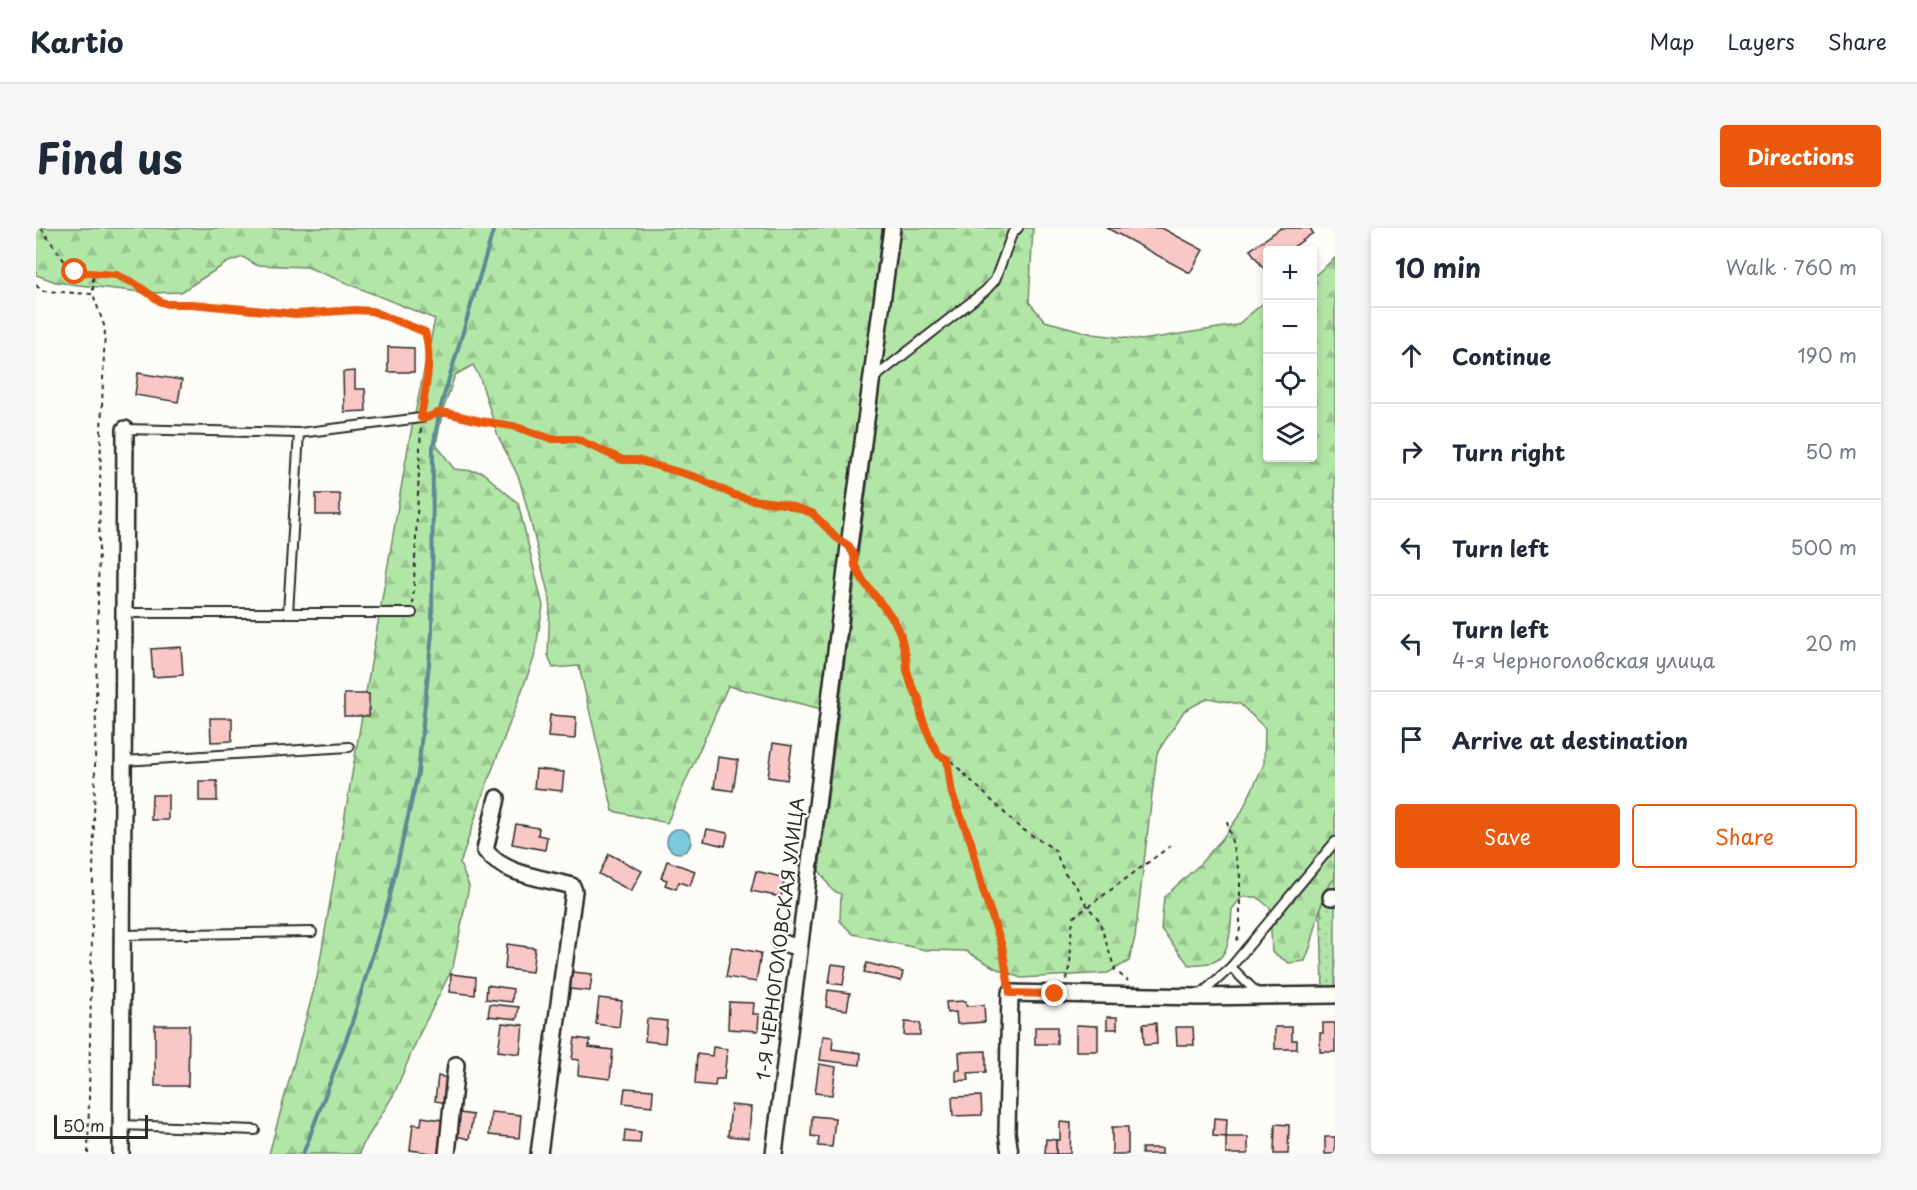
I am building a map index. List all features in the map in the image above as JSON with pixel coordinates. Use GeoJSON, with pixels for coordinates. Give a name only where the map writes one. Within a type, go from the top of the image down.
{"type":"FeatureCollection","features":[{"type":"Feature","properties":{"kind":"street","name":"1-Я ЧЕРНОГОЛОВСКАЯ УЛИЦА"},"geometry":{"type":"LineString","coordinates":[[774,1154],[849,546],[892,228]]}},
{"type":"Feature","properties":{"kind":"street"},"geometry":{"type":"LineString","coordinates":[[122,1154],[125,429]]}},
{"type":"Feature","properties":{"kind":"street"},"geometry":{"type":"LineString","coordinates":[[497,798],[485,850],[493,860],[504,867],[572,886],[574,891],[539,1154]]}},
{"type":"Feature","properties":{"kind":"street"},"geometry":{"type":"LineString","coordinates":[[780,942],[799,948]]}},
{"type":"Feature","properties":{"kind":"street"},"geometry":{"type":"LineString","coordinates":[[1010,1154],[1007,1132],[1010,993],[1198,997],[1335,995]]}},
{"type":"Feature","properties":{"kind":"street"},"geometry":{"type":"LineString","coordinates":[[447,1154],[456,1065]]}},
{"type":"Feature","properties":{"kind":"lane"},"geometry":{"type":"LineString","coordinates":[[873,379],[985,291],[994,280],[1012,234],[1018,228]]}},
{"type":"Feature","properties":{"kind":"lane"},"geometry":{"type":"LineString","coordinates":[[125,429],[299,433],[421,418]]}},
{"type":"Feature","properties":{"kind":"lane"},"geometry":{"type":"LineString","coordinates":[[288,613],[299,433]]}},
{"type":"Feature","properties":{"kind":"lane"},"geometry":{"type":"LineString","coordinates":[[124,613],[412,613]]}},
{"type":"Feature","properties":{"kind":"lane"},"geometry":{"type":"LineString","coordinates":[[124,761],[349,747]]}},
{"type":"Feature","properties":{"kind":"lane"},"geometry":{"type":"LineString","coordinates":[[1198,997],[1231,967],[1335,842]]}},
{"type":"Feature","properties":{"kind":"lane"},"geometry":{"type":"LineString","coordinates":[[123,935],[312,932]]}},
{"type":"Feature","properties":{"kind":"lane"},"geometry":{"type":"LineString","coordinates":[[1231,967],[1260,996]]}},
{"type":"Feature","properties":{"kind":"lane"},"geometry":{"type":"LineString","coordinates":[[122,1125],[255,1130]]}},
{"type":"Feature","properties":{"kind":"path"},"geometry":{"type":"LineString","coordinates":[[41,228],[70,270],[80,273],[116,275],[168,304],[296,314],[372,311],[425,332],[428,340],[428,364],[421,418],[412,613]]}},
{"type":"Feature","properties":{"kind":"path"},"geometry":{"type":"LineString","coordinates":[[88,1154],[101,432],[105,328],[93,294],[93,273]]}},
{"type":"Feature","properties":{"kind":"path"},"geometry":{"type":"LineString","coordinates":[[36,285],[42,291],[93,294]]}},
{"type":"Feature","properties":{"kind":"path"},"geometry":{"type":"LineString","coordinates":[[421,418],[447,413],[513,426],[552,439],[576,439],[619,459],[637,460],[696,477],[734,495],[804,509],[812,513],[837,538],[849,546]]}},
{"type":"Feature","properties":{"kind":"path"},"geometry":{"type":"LineString","coordinates":[[856,568],[894,620],[900,633],[912,687],[919,699],[921,715],[939,755],[947,759],[1019,827],[1055,850],[1065,874],[1099,920],[1114,970],[1148,996]]}},
{"type":"Feature","properties":{"kind":"path"},"geometry":{"type":"LineString","coordinates":[[947,759],[952,794],[971,842],[983,890],[1002,946],[1010,993]]}},
{"type":"Feature","properties":{"kind":"path"},"geometry":{"type":"LineString","coordinates":[[1227,821],[1240,876],[1240,929],[1231,967]]}},
{"type":"Feature","properties":{"kind":"path"},"geometry":{"type":"LineString","coordinates":[[1055,994],[1066,980],[1071,968],[1070,945],[1074,917],[1173,844]]}},
{"type":"Feature","properties":{"kind":"green space"},"geometry":{"type":"Polygon","coordinates":[[[36,228],[882,228],[822,709],[728,686],[667,823],[613,811],[579,666],[553,668],[548,655],[550,601],[519,478],[498,436],[480,378],[473,365],[455,375],[443,410],[436,444],[454,469],[482,472],[518,503],[543,606],[534,658],[482,797],[460,864],[469,886],[453,967],[420,1033],[394,1094],[361,1148],[360,1154],[269,1154],[317,978],[409,442],[435,319],[307,267],[256,265],[243,257],[228,262],[181,292],[151,293],[56,282],[36,275],[36,228]]]}},
{"type":"Feature","properties":{"kind":"green space"},"geometry":{"type":"Polygon","coordinates":[[[899,228],[1033,228],[1029,302],[1045,321],[1093,334],[1142,340],[1237,325],[1263,303],[1263,462],[1317,462],[1317,274],[1335,258],[1335,878],[1325,890],[1305,961],[1289,963],[1272,952],[1270,908],[1257,897],[1242,897],[1232,909],[1227,947],[1219,959],[1213,962],[1189,965],[1161,929],[1164,897],[1198,866],[1222,839],[1241,813],[1264,764],[1265,728],[1240,704],[1208,698],[1184,711],[1157,753],[1135,937],[1129,961],[1108,973],[1021,978],[995,968],[966,951],[926,950],[853,934],[840,921],[841,894],[832,890],[819,870],[899,228]]]}},
{"type":"Feature","properties":{"kind":"green space"},"geometry":{"type":"Polygon","coordinates":[[[1335,863],[1335,989],[1323,989],[1320,884],[1335,863]]]}},
{"type":"Feature","properties":{"kind":"water"},"geometry":{"type":"Polygon","coordinates":[[[674,829],[684,829],[691,836],[691,846],[684,853],[674,853],[667,846],[667,836],[674,829]]]}},
{"type":"Feature","properties":{"kind":"building"},"geometry":{"type":"Polygon","coordinates":[[[1107,228],[1162,228],[1203,250],[1190,273],[1107,228]]]}},
{"type":"Feature","properties":{"kind":"building"},"geometry":{"type":"Polygon","coordinates":[[[1281,228],[1310,228],[1313,233],[1295,246],[1263,246],[1263,268],[1250,250],[1281,228]]]}},
{"type":"Feature","properties":{"kind":"building"},"geometry":{"type":"Polygon","coordinates":[[[388,347],[414,348],[414,372],[388,372],[388,347]]]}},
{"type":"Feature","properties":{"kind":"building"},"geometry":{"type":"Polygon","coordinates":[[[355,371],[355,389],[365,389],[366,411],[344,412],[343,372],[355,371]]]}},
{"type":"Feature","properties":{"kind":"building"},"geometry":{"type":"Polygon","coordinates":[[[138,373],[182,380],[178,402],[135,395],[138,373]]]}},
{"type":"Feature","properties":{"kind":"building"},"geometry":{"type":"Polygon","coordinates":[[[316,494],[340,494],[340,515],[316,515],[316,494]]]}},
{"type":"Feature","properties":{"kind":"building"},"geometry":{"type":"Polygon","coordinates":[[[181,647],[183,675],[153,677],[151,649],[181,647]]]}},
{"type":"Feature","properties":{"kind":"building"},"geometry":{"type":"Polygon","coordinates":[[[344,694],[369,694],[369,716],[344,716],[344,694]]]}},
{"type":"Feature","properties":{"kind":"building"},"geometry":{"type":"Polygon","coordinates":[[[550,715],[576,717],[575,739],[548,737],[550,715]]]}},
{"type":"Feature","properties":{"kind":"building"},"geometry":{"type":"Polygon","coordinates":[[[210,718],[232,718],[232,741],[211,742],[210,718]]]}},
{"type":"Feature","properties":{"kind":"building"},"geometry":{"type":"Polygon","coordinates":[[[773,743],[792,746],[787,780],[768,777],[773,743]]]}},
{"type":"Feature","properties":{"kind":"building"},"geometry":{"type":"Polygon","coordinates":[[[718,757],[738,760],[733,791],[714,788],[718,757]]]}},
{"type":"Feature","properties":{"kind":"building"},"geometry":{"type":"Polygon","coordinates":[[[536,769],[564,772],[562,791],[534,788],[536,769]]]}},
{"type":"Feature","properties":{"kind":"building"},"geometry":{"type":"Polygon","coordinates":[[[199,781],[217,781],[217,801],[199,801],[199,781]]]}},
{"type":"Feature","properties":{"kind":"building"},"geometry":{"type":"Polygon","coordinates":[[[152,795],[168,795],[168,820],[151,820],[152,795]]]}},
{"type":"Feature","properties":{"kind":"building"},"geometry":{"type":"Polygon","coordinates":[[[516,824],[539,828],[538,835],[547,837],[545,850],[512,844],[516,824]]]}},
{"type":"Feature","properties":{"kind":"building"},"geometry":{"type":"Polygon","coordinates":[[[707,829],[728,833],[725,846],[704,841],[707,829]]]}},
{"type":"Feature","properties":{"kind":"building"},"geometry":{"type":"Polygon","coordinates":[[[609,854],[642,871],[631,891],[599,874],[609,854]]]}},
{"type":"Feature","properties":{"kind":"building"},"geometry":{"type":"Polygon","coordinates":[[[667,861],[695,871],[690,886],[679,882],[676,889],[665,885],[667,880],[661,878],[667,861]]]}},
{"type":"Feature","properties":{"kind":"building"},"geometry":{"type":"Polygon","coordinates":[[[756,871],[785,878],[781,897],[751,891],[756,871]]]}},
{"type":"Feature","properties":{"kind":"building"},"geometry":{"type":"Polygon","coordinates":[[[507,944],[535,948],[532,972],[505,969],[507,944]]]}},
{"type":"Feature","properties":{"kind":"building"},"geometry":{"type":"Polygon","coordinates":[[[732,947],[761,953],[756,982],[726,977],[732,947]]]}},
{"type":"Feature","properties":{"kind":"building"},"geometry":{"type":"Polygon","coordinates":[[[867,963],[903,972],[901,981],[864,972],[867,963]]]}},
{"type":"Feature","properties":{"kind":"building"},"geometry":{"type":"Polygon","coordinates":[[[832,964],[846,966],[843,985],[829,983],[832,964]]]}},
{"type":"Feature","properties":{"kind":"building"},"geometry":{"type":"Polygon","coordinates":[[[572,972],[592,974],[590,991],[570,989],[572,972]]]}},
{"type":"Feature","properties":{"kind":"building"},"geometry":{"type":"Polygon","coordinates":[[[451,974],[476,977],[475,995],[450,992],[451,974]]]}},
{"type":"Feature","properties":{"kind":"building"},"geometry":{"type":"Polygon","coordinates":[[[487,985],[513,989],[512,1002],[486,999],[487,985]]]}},
{"type":"Feature","properties":{"kind":"building"},"geometry":{"type":"Polygon","coordinates":[[[828,990],[850,993],[847,1010],[826,1007],[828,990]]]}},
{"type":"Feature","properties":{"kind":"building"},"geometry":{"type":"Polygon","coordinates":[[[599,998],[622,1001],[619,1027],[596,1024],[599,998]]]}},
{"type":"Feature","properties":{"kind":"building"},"geometry":{"type":"Polygon","coordinates":[[[966,1001],[966,1006],[984,1005],[985,1022],[957,1024],[956,1012],[947,1013],[946,1002],[966,1001]]]}},
{"type":"Feature","properties":{"kind":"building"},"geometry":{"type":"Polygon","coordinates":[[[729,1002],[754,1003],[753,1014],[759,1014],[758,1031],[728,1029],[729,1002]]]}},
{"type":"Feature","properties":{"kind":"building"},"geometry":{"type":"Polygon","coordinates":[[[490,1004],[519,1007],[517,1019],[488,1016],[490,1004]]]}},
{"type":"Feature","properties":{"kind":"building"},"geometry":{"type":"Polygon","coordinates":[[[1107,1017],[1117,1017],[1117,1029],[1107,1029],[1107,1017]]]}},
{"type":"Feature","properties":{"kind":"building"},"geometry":{"type":"Polygon","coordinates":[[[647,1019],[667,1021],[665,1043],[645,1041],[647,1019]]]}},
{"type":"Feature","properties":{"kind":"building"},"geometry":{"type":"Polygon","coordinates":[[[905,1022],[920,1023],[920,1035],[904,1035],[905,1022]]]}},
{"type":"Feature","properties":{"kind":"building"},"geometry":{"type":"Polygon","coordinates":[[[502,1023],[523,1025],[520,1054],[498,1051],[502,1023]]]}},
{"type":"Feature","properties":{"kind":"building"},"geometry":{"type":"Polygon","coordinates":[[[1156,1023],[1157,1044],[1144,1045],[1143,1024],[1156,1023]]]}},
{"type":"Feature","properties":{"kind":"building"},"geometry":{"type":"Polygon","coordinates":[[[1323,1023],[1335,1023],[1335,1052],[1320,1052],[1320,1033],[1323,1033],[1323,1023]]]}},
{"type":"Feature","properties":{"kind":"building"},"geometry":{"type":"Polygon","coordinates":[[[155,1025],[189,1025],[188,1086],[155,1086],[155,1025]]]}},
{"type":"Feature","properties":{"kind":"building"},"geometry":{"type":"Polygon","coordinates":[[[1076,1025],[1098,1026],[1098,1051],[1076,1051],[1076,1025]]]}},
{"type":"Feature","properties":{"kind":"building"},"geometry":{"type":"Polygon","coordinates":[[[1035,1027],[1057,1027],[1057,1044],[1035,1044],[1035,1027]]]}},
{"type":"Feature","properties":{"kind":"building"},"geometry":{"type":"Polygon","coordinates":[[[1176,1027],[1193,1027],[1194,1045],[1177,1045],[1176,1027]]]}},
{"type":"Feature","properties":{"kind":"building"},"geometry":{"type":"Polygon","coordinates":[[[1275,1027],[1292,1027],[1292,1040],[1297,1040],[1297,1049],[1275,1049],[1275,1027]]]}},
{"type":"Feature","properties":{"kind":"building"},"geometry":{"type":"Polygon","coordinates":[[[823,1036],[833,1037],[832,1049],[861,1053],[860,1065],[820,1060],[823,1036]]]}},
{"type":"Feature","properties":{"kind":"building"},"geometry":{"type":"Polygon","coordinates":[[[575,1038],[590,1040],[589,1047],[613,1050],[610,1079],[578,1075],[579,1060],[572,1059],[575,1038]]]}},
{"type":"Feature","properties":{"kind":"building"},"geometry":{"type":"Polygon","coordinates":[[[713,1047],[727,1049],[724,1079],[716,1079],[715,1086],[695,1084],[697,1054],[712,1056],[713,1047]]]}},
{"type":"Feature","properties":{"kind":"building"},"geometry":{"type":"Polygon","coordinates":[[[986,1051],[986,1072],[968,1073],[969,1080],[956,1081],[956,1070],[960,1070],[959,1052],[986,1051]]]}},
{"type":"Feature","properties":{"kind":"building"},"geometry":{"type":"Polygon","coordinates":[[[819,1064],[836,1067],[832,1095],[815,1093],[819,1064]]]}},
{"type":"Feature","properties":{"kind":"building"},"geometry":{"type":"Polygon","coordinates":[[[438,1076],[450,1078],[447,1103],[435,1101],[438,1076]]]}},
{"type":"Feature","properties":{"kind":"building"},"geometry":{"type":"Polygon","coordinates":[[[625,1088],[653,1090],[652,1106],[623,1103],[625,1088]]]}},
{"type":"Feature","properties":{"kind":"building"},"geometry":{"type":"Polygon","coordinates":[[[981,1096],[982,1115],[953,1116],[952,1097],[981,1096]]]}},
{"type":"Feature","properties":{"kind":"building"},"geometry":{"type":"Polygon","coordinates":[[[731,1105],[751,1107],[749,1138],[728,1136],[731,1105]]]}},
{"type":"Feature","properties":{"kind":"building"},"geometry":{"type":"Polygon","coordinates":[[[491,1112],[521,1115],[519,1138],[489,1135],[491,1112]]]}},
{"type":"Feature","properties":{"kind":"building"},"geometry":{"type":"Polygon","coordinates":[[[460,1113],[473,1115],[469,1139],[456,1136],[460,1113]]]}},
{"type":"Feature","properties":{"kind":"building"},"geometry":{"type":"Polygon","coordinates":[[[812,1116],[835,1118],[832,1147],[818,1146],[819,1137],[811,1136],[812,1116]]]}},
{"type":"Feature","properties":{"kind":"building"},"geometry":{"type":"Polygon","coordinates":[[[422,1117],[442,1120],[438,1154],[410,1150],[413,1124],[421,1125],[422,1117]]]}},
{"type":"Feature","properties":{"kind":"building"},"geometry":{"type":"Polygon","coordinates":[[[1214,1118],[1227,1119],[1226,1137],[1213,1136],[1214,1118]]]}},
{"type":"Feature","properties":{"kind":"building"},"geometry":{"type":"Polygon","coordinates":[[[1060,1122],[1071,1123],[1070,1154],[1056,1154],[1056,1140],[1060,1140],[1060,1122]]]}},
{"type":"Feature","properties":{"kind":"building"},"geometry":{"type":"Polygon","coordinates":[[[1275,1124],[1289,1125],[1288,1154],[1274,1154],[1275,1124]]]}},
{"type":"Feature","properties":{"kind":"building"},"geometry":{"type":"Polygon","coordinates":[[[1112,1127],[1128,1127],[1128,1154],[1112,1154],[1112,1127]]]}},
{"type":"Feature","properties":{"kind":"building"},"geometry":{"type":"Polygon","coordinates":[[[625,1130],[641,1132],[640,1143],[624,1142],[625,1130]]]}},
{"type":"Feature","properties":{"kind":"building"},"geometry":{"type":"Polygon","coordinates":[[[1226,1137],[1248,1137],[1248,1154],[1226,1154],[1226,1137]]]}},
{"type":"Feature","properties":{"kind":"building"},"geometry":{"type":"Polygon","coordinates":[[[1325,1137],[1335,1137],[1335,1154],[1325,1154],[1325,1137]]]}},
{"type":"Feature","properties":{"kind":"building"},"geometry":{"type":"Polygon","coordinates":[[[1046,1139],[1056,1140],[1056,1154],[1045,1154],[1046,1139]]]}},
{"type":"Feature","properties":{"kind":"building"},"geometry":{"type":"Polygon","coordinates":[[[1142,1148],[1162,1148],[1162,1154],[1142,1154],[1142,1148]]]}},
{"type":"Feature","properties":{"kind":"waterway"},"geometry":{"type":"LineString","coordinates":[[303,1154],[350,1029],[389,900],[418,773],[432,633],[433,447],[440,409],[494,228]]}},
{"type":"Feature","properties":{"kind":"route"},"geometry":{"type":"LineString","coordinates":[[75,272],[116,275],[134,283],[148,295],[168,304],[296,314],[372,311],[425,332],[428,340],[428,364],[421,418],[423,419],[438,413],[447,413],[513,426],[552,439],[576,439],[623,460],[637,460],[681,475],[696,477],[734,495],[784,504],[812,513],[837,538],[849,546],[854,555],[855,566],[864,582],[894,620],[900,633],[907,670],[912,687],[919,699],[921,715],[939,755],[947,759],[952,794],[971,842],[983,890],[1002,946],[1010,993],[1055,994]]}}]}
